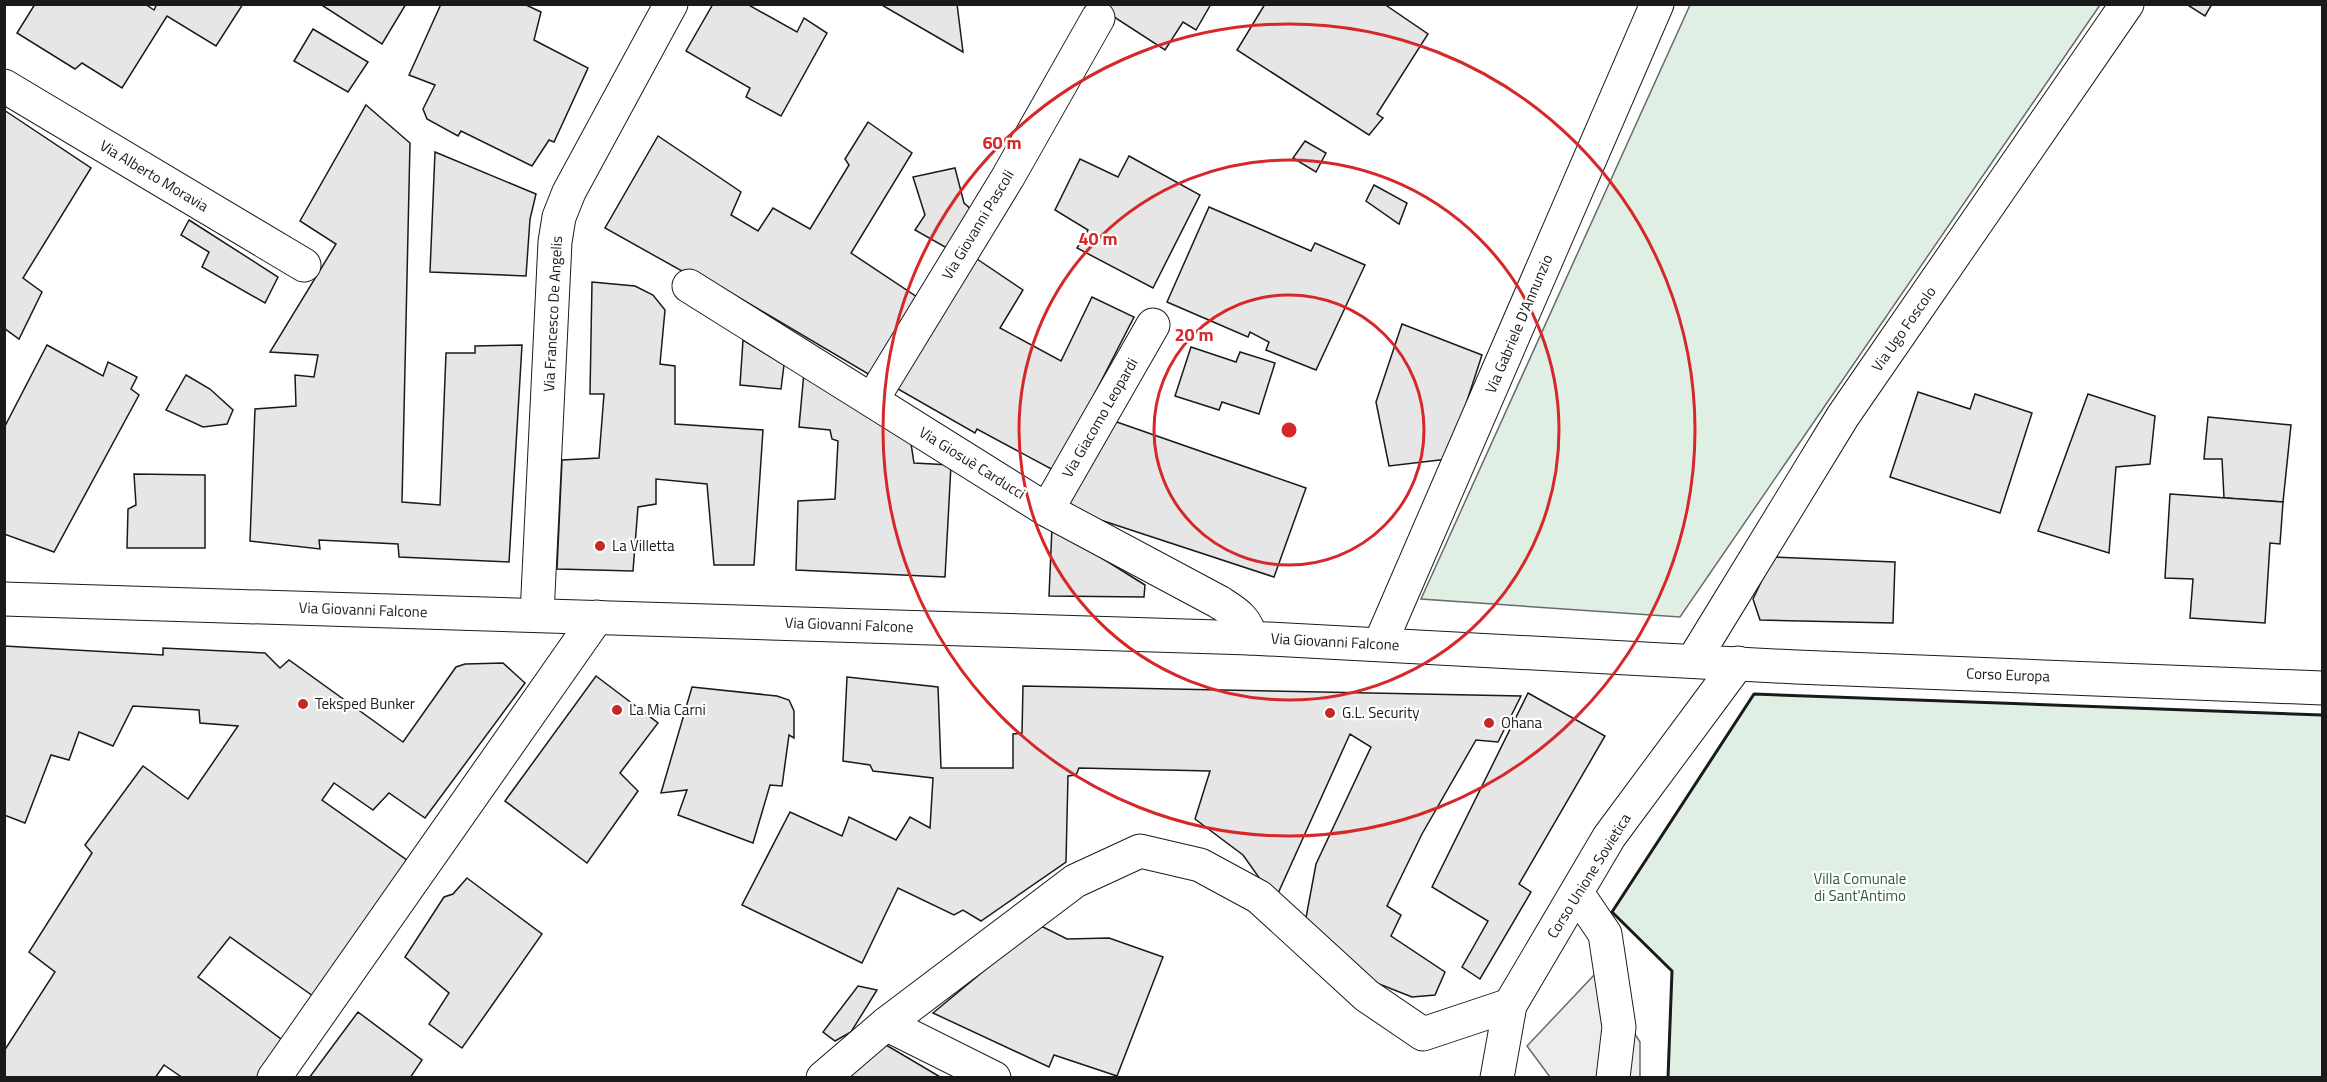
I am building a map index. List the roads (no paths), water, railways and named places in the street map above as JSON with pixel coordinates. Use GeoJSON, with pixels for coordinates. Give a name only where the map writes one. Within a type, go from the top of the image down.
{"type":"FeatureCollection","features":[{"type":"Feature","properties":{"kind":"street","name":"Via Francesco De Angelis"},"geometry":{"type":"LineString","coordinates":[[537,615],[555,242],[559,217],[569,192],[671,4]]}},
{"type":"Feature","properties":{"kind":"street","name":"Via Gabriele D'Annunzio"},"geometry":{"type":"LineString","coordinates":[[1380,644],[1657,4]]}},
{"type":"Feature","properties":{"kind":"street","name":"Via Ugo Foscolo"},"geometry":{"type":"LineString","coordinates":[[1694,661],[1843,416],[2127,4]]}},
{"type":"Feature","properties":{"kind":"street","name":"Via Giovanni Pascoli"},"geometry":{"type":"LineString","coordinates":[[872,400],[1008,177],[1098,18]]}},
{"type":"Feature","properties":{"kind":"street","name":"Via Alberto Moravia"},"geometry":{"type":"LineString","coordinates":[[4,86],[304,265]]}},
{"type":"Feature","properties":{"kind":"street","name":"Via Giosuè Carducci"},"geometry":{"type":"LineString","coordinates":[[689,286],[1047,510],[1219,602],[1240,617],[1246,624],[1250,638]]}},
{"type":"Feature","properties":{"kind":"street","name":"Via Giacomo Leopardi"},"geometry":{"type":"LineString","coordinates":[[1047,510],[1153,325]]}},
{"type":"Feature","properties":{"kind":"street","name":"Via Giovanni Falcone"},"geometry":{"type":"LineString","coordinates":[[4,599],[1250,638],[1694,661]]}},
{"type":"Feature","properties":{"kind":"street"},"geometry":{"type":"LineString","coordinates":[[274,1077],[597,617]]}},
{"type":"Feature","properties":{"kind":"street","name":"Corso Europa"},"geometry":{"type":"LineString","coordinates":[[1694,661],[2322,688]]}},
{"type":"Feature","properties":{"kind":"street","name":"Corso Unione Sovietica"},"geometry":{"type":"LineString","coordinates":[[1497,1077],[1510,1005],[1610,837],[1738,663]]}},
{"type":"Feature","properties":{"kind":"street"},"geometry":{"type":"LineString","coordinates":[[823,1077],[886,1024],[1075,881],[1140,851],[1200,865],[1259,897],[1367,996],[1423,1034],[1510,1005]]}},
{"type":"Feature","properties":{"kind":"street"},"geometry":{"type":"LineString","coordinates":[[1576,893],[1605,934],[1619,1027],[1613,1077]]}},
{"type":"Feature","properties":{"kind":"street"},"geometry":{"type":"LineString","coordinates":[[886,1024],[994,1077]]}},
{"type":"Feature","properties":{"kind":"place","name":"La Villetta"},"geometry":{"type":"Point","coordinates":[600,546]}},
{"type":"Feature","properties":{"kind":"place","name":"Teksped Bunker"},"geometry":{"type":"Point","coordinates":[303,704]}},
{"type":"Feature","properties":{"kind":"place","name":"La Mia Carni"},"geometry":{"type":"Point","coordinates":[617,710]}},
{"type":"Feature","properties":{"kind":"place","name":"G.L. Security"},"geometry":{"type":"Point","coordinates":[1330,713]}},
{"type":"Feature","properties":{"kind":"place","name":"Ohana"},"geometry":{"type":"Point","coordinates":[1489,723]}},
{"type":"Feature","properties":{"kind":"park label","name":"Villa Comunale di Sant'Antimo"},"geometry":{"type":"Point","coordinates":[1860,888]}}]}
